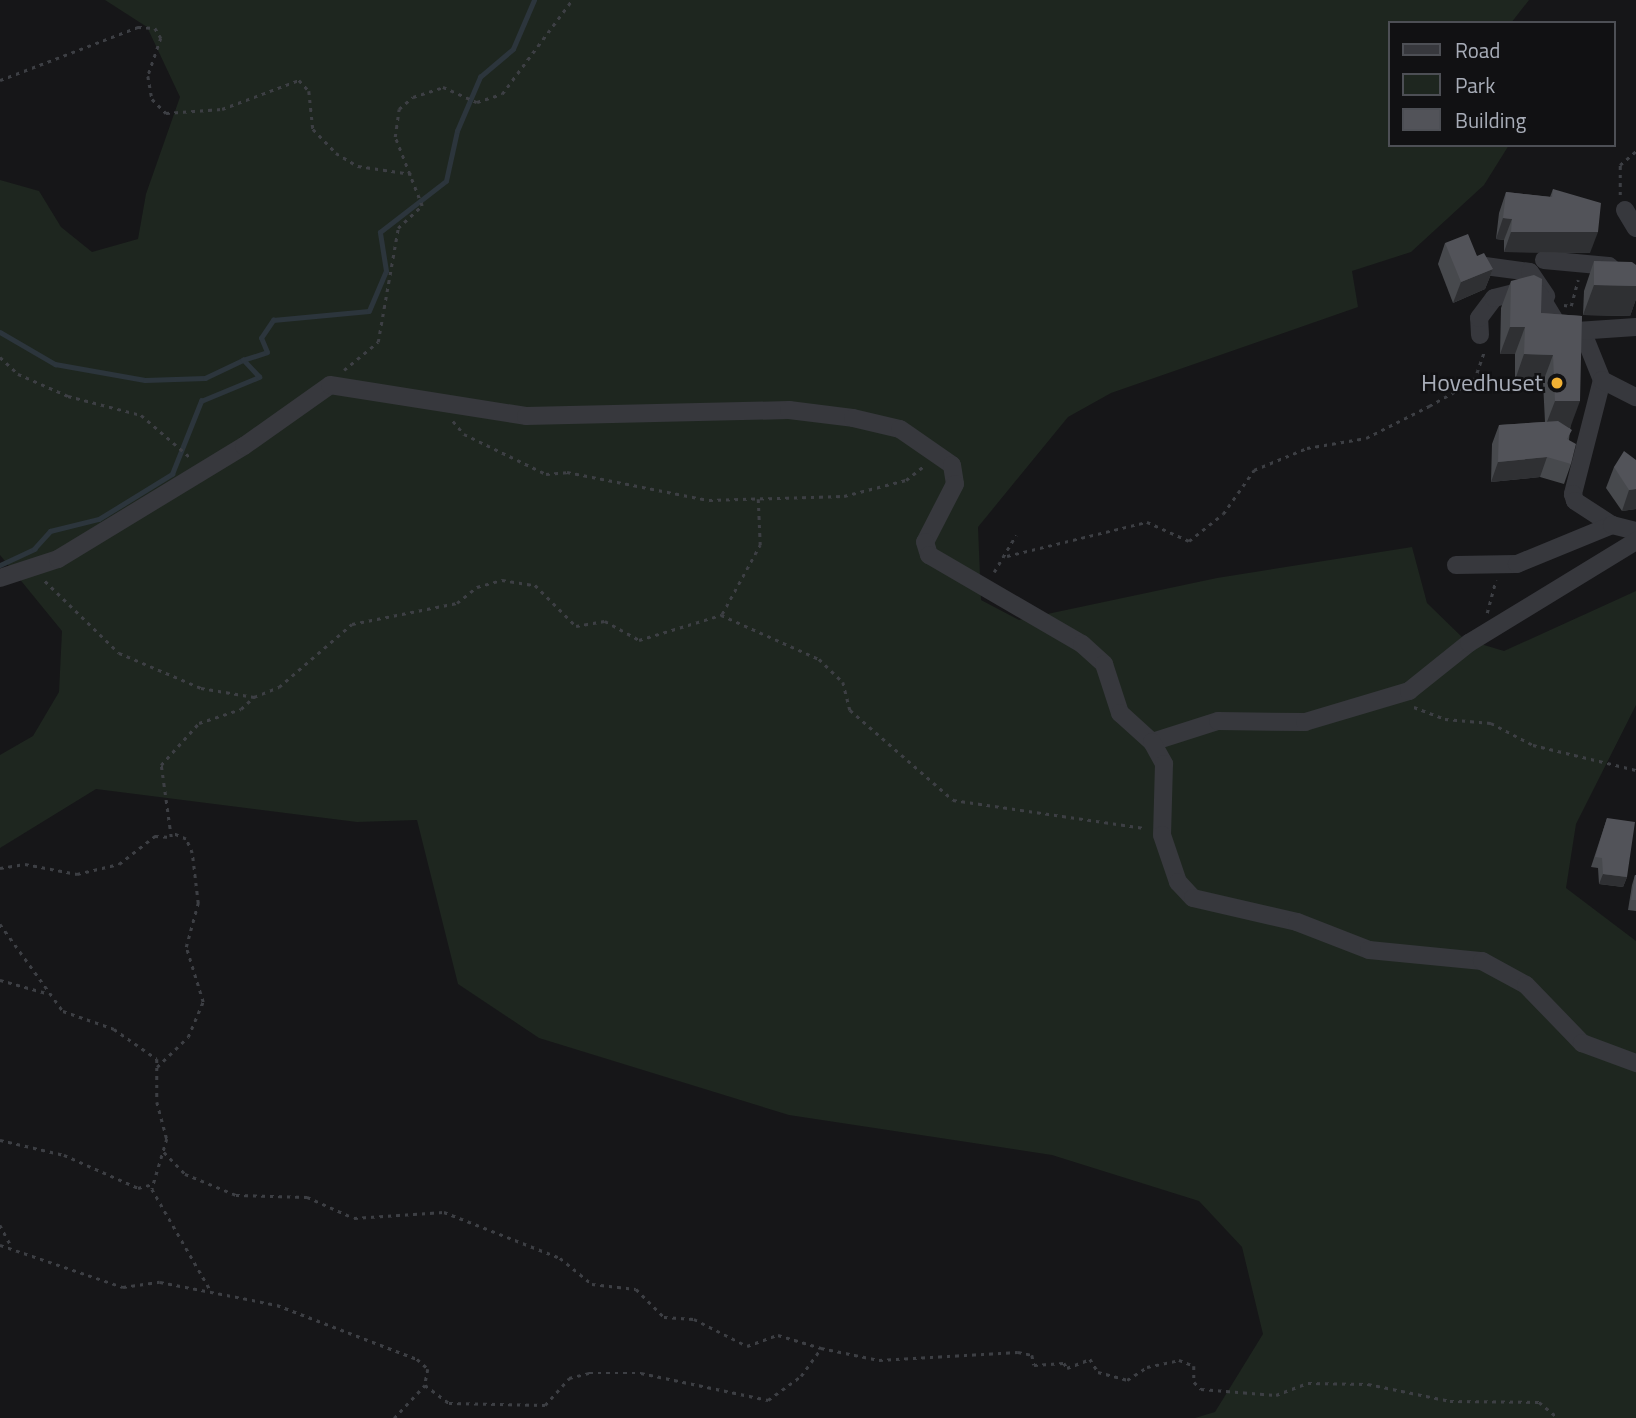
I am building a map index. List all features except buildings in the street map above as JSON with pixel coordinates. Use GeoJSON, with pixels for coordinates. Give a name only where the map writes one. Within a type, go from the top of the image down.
{"type":"FeatureCollection","features":[{"type":"Feature","properties":{"kind":"street"},"geometry":{"type":"LineString","coordinates":[[1625,209],[1636,228]]}},
{"type":"Feature","properties":{"kind":"street"},"geometry":{"type":"LineString","coordinates":[[1544,260],[1609,267],[1636,289]]}},
{"type":"Feature","properties":{"kind":"street"},"geometry":{"type":"LineString","coordinates":[[1485,266],[1530,272],[1543,284],[1552,300],[1554,327],[1583,333],[1636,327]]}},
{"type":"Feature","properties":{"kind":"street"},"geometry":{"type":"LineString","coordinates":[[1480,335],[1484,308],[1506,292],[1525,290],[1552,300]]}},
{"type":"Feature","properties":{"kind":"street"},"geometry":{"type":"LineString","coordinates":[[1583,333],[1601,380],[1573,494],[1575,501],[1612,525],[1636,531]]}},
{"type":"Feature","properties":{"kind":"street"},"geometry":{"type":"LineString","coordinates":[[1601,380],[1636,397]]}},
{"type":"Feature","properties":{"kind":"street"},"geometry":{"type":"LineString","coordinates":[[0,578],[58,559],[204,471],[330,385],[526,416],[789,410],[900,429],[952,465],[955,484],[925,542],[929,555],[1096,655],[1119,713],[1152,742],[1164,764],[1162,835],[1178,882],[1193,898],[1297,922],[1369,950],[1482,961],[1526,985],[1583,1043],[1636,1063]]}},
{"type":"Feature","properties":{"kind":"street"},"geometry":{"type":"LineString","coordinates":[[1456,565],[1517,564],[1564,542],[1612,525]]}},
{"type":"Feature","properties":{"kind":"street"},"geometry":{"type":"LineString","coordinates":[[1152,742],[1218,721],[1305,722],[1422,686],[1489,631],[1636,541]]}},
{"type":"Feature","properties":{"kind":"path"},"geometry":{"type":"LineString","coordinates":[[366,353],[379,330],[381,314],[390,289],[398,228],[421,210],[423,200],[395,137],[400,109],[413,97],[443,88],[477,102],[502,94],[572,0]]}},
{"type":"Feature","properties":{"kind":"path"},"geometry":{"type":"LineString","coordinates":[[0,80],[138,27],[155,28],[161,38],[148,76],[152,99],[166,113],[222,109],[299,80],[309,91],[313,129],[336,153],[358,166],[411,174]]}},
{"type":"Feature","properties":{"kind":"path"},"geometry":{"type":"LineString","coordinates":[[1625,209],[1618,174],[1636,151]]}},
{"type":"Feature","properties":{"kind":"path"},"geometry":{"type":"LineString","coordinates":[[1552,300],[1571,306],[1581,263]]}},
{"type":"Feature","properties":{"kind":"path"},"geometry":{"type":"LineString","coordinates":[[1007,556],[1022,557],[1147,522],[1189,541],[1223,514],[1254,470],[1307,449],[1366,438],[1474,381],[1485,359],[1480,335]]}},
{"type":"Feature","properties":{"kind":"path"},"geometry":{"type":"LineString","coordinates":[[0,356],[18,374],[68,397],[141,415],[204,471]]}},
{"type":"Feature","properties":{"kind":"path"},"geometry":{"type":"LineString","coordinates":[[439,404],[464,435],[546,474],[567,472],[709,500],[844,496],[906,480],[938,455]]}},
{"type":"Feature","properties":{"kind":"path"},"geometry":{"type":"LineString","coordinates":[[721,615],[760,545],[758,499]]}},
{"type":"Feature","properties":{"kind":"path"},"geometry":{"type":"LineString","coordinates":[[996,593],[994,570],[1007,556],[1016,535]]}},
{"type":"Feature","properties":{"kind":"path"},"geometry":{"type":"LineString","coordinates":[[1489,631],[1491,590],[1517,564]]}},
{"type":"Feature","properties":{"kind":"path"},"geometry":{"type":"LineString","coordinates":[[30,569],[118,653],[201,688],[254,697]]}},
{"type":"Feature","properties":{"kind":"path"},"geometry":{"type":"LineString","coordinates":[[174,834],[157,772],[199,723],[241,709],[254,697],[279,687],[352,624],[457,603],[477,587],[502,580],[535,585],[576,626],[605,621],[639,640],[721,615],[819,659],[843,682],[850,710],[953,800],[1000,803],[1105,825],[1140,825],[1162,835]]}},
{"type":"Feature","properties":{"kind":"path"},"geometry":{"type":"LineString","coordinates":[[1397,694],[1445,719],[1492,723],[1533,745],[1636,770]]}},
{"type":"Feature","properties":{"kind":"path"},"geometry":{"type":"LineString","coordinates":[[0,867],[25,864],[77,874],[119,864],[155,836],[174,834],[186,839],[192,853],[198,903],[186,947],[203,1002],[188,1037],[157,1067]]}},
{"type":"Feature","properties":{"kind":"path"},"geometry":{"type":"LineString","coordinates":[[0,924],[17,940],[46,993],[63,1011],[149,1051],[157,1067],[164,1152],[153,1184],[165,1221],[211,1292]]}},
{"type":"Feature","properties":{"kind":"path"},"geometry":{"type":"LineString","coordinates":[[0,980],[46,993]]}},
{"type":"Feature","properties":{"kind":"path"},"geometry":{"type":"LineString","coordinates":[[0,1140],[64,1155],[138,1188],[153,1184]]}},
{"type":"Feature","properties":{"kind":"path"},"geometry":{"type":"LineString","coordinates":[[164,1152],[185,1174],[236,1195],[307,1197],[354,1218],[444,1212],[560,1258],[592,1284],[636,1289],[664,1317],[694,1319],[747,1346],[778,1335],[821,1348],[879,1360],[1018,1352],[1032,1355],[1034,1366],[1064,1363],[1067,1368],[1090,1359],[1098,1371],[1127,1380],[1147,1367],[1178,1360],[1194,1366],[1194,1382],[1201,1389],[1276,1395],[1308,1383],[1368,1384],[1450,1401],[1539,1402],[1558,1418]]}},
{"type":"Feature","properties":{"kind":"path"},"geometry":{"type":"LineString","coordinates":[[0,1225],[11,1247]]}},
{"type":"Feature","properties":{"kind":"path"},"geometry":{"type":"LineString","coordinates":[[0,1245],[123,1287],[160,1282],[277,1306],[417,1359],[428,1369],[425,1385],[394,1418]]}},
{"type":"Feature","properties":{"kind":"path"},"geometry":{"type":"LineString","coordinates":[[425,1385],[449,1403],[545,1405],[569,1378],[641,1373],[768,1400],[802,1376],[821,1348]]}},
{"type":"Feature","properties":{"kind":"green space"},"geometry":{"type":"Polygon","coordinates":[[[105,0],[1529,0],[1513,21],[1388,21],[1388,147],[1508,147],[1484,185],[1411,252],[1352,271],[1358,307],[1111,393],[1068,417],[978,527],[981,600],[1019,620],[1217,578],[1412,547],[1427,603],[1464,639],[1504,651],[1636,591],[1636,705],[1576,824],[1566,888],[1636,941],[1636,1418],[1195,1418],[1215,1412],[1263,1334],[1242,1247],[1199,1201],[1052,1155],[789,1115],[539,1038],[458,984],[417,820],[357,822],[96,789],[0,848],[0,755],[33,736],[59,692],[62,631],[0,555],[0,180],[39,191],[61,227],[92,252],[138,239],[146,194],[180,97],[147,27],[105,0]]]}},
{"type":"Feature","properties":{"kind":"waterway"},"geometry":{"type":"LineString","coordinates":[[0,565],[34,549],[50,531],[99,519],[172,474],[201,401],[259,377],[243,360],[267,352],[261,338],[273,320],[369,311],[386,271],[380,232],[446,181],[457,131],[480,77],[513,49],[534,0]]}},
{"type":"Feature","properties":{"kind":"waterway"},"geometry":{"type":"LineString","coordinates":[[0,332],[55,364],[145,380],[205,378],[243,360]]}},
{"type":"Feature","properties":{"kind":"place","name":"Hovedhuset"},"geometry":{"type":"Point","coordinates":[1557,383]}}]}
